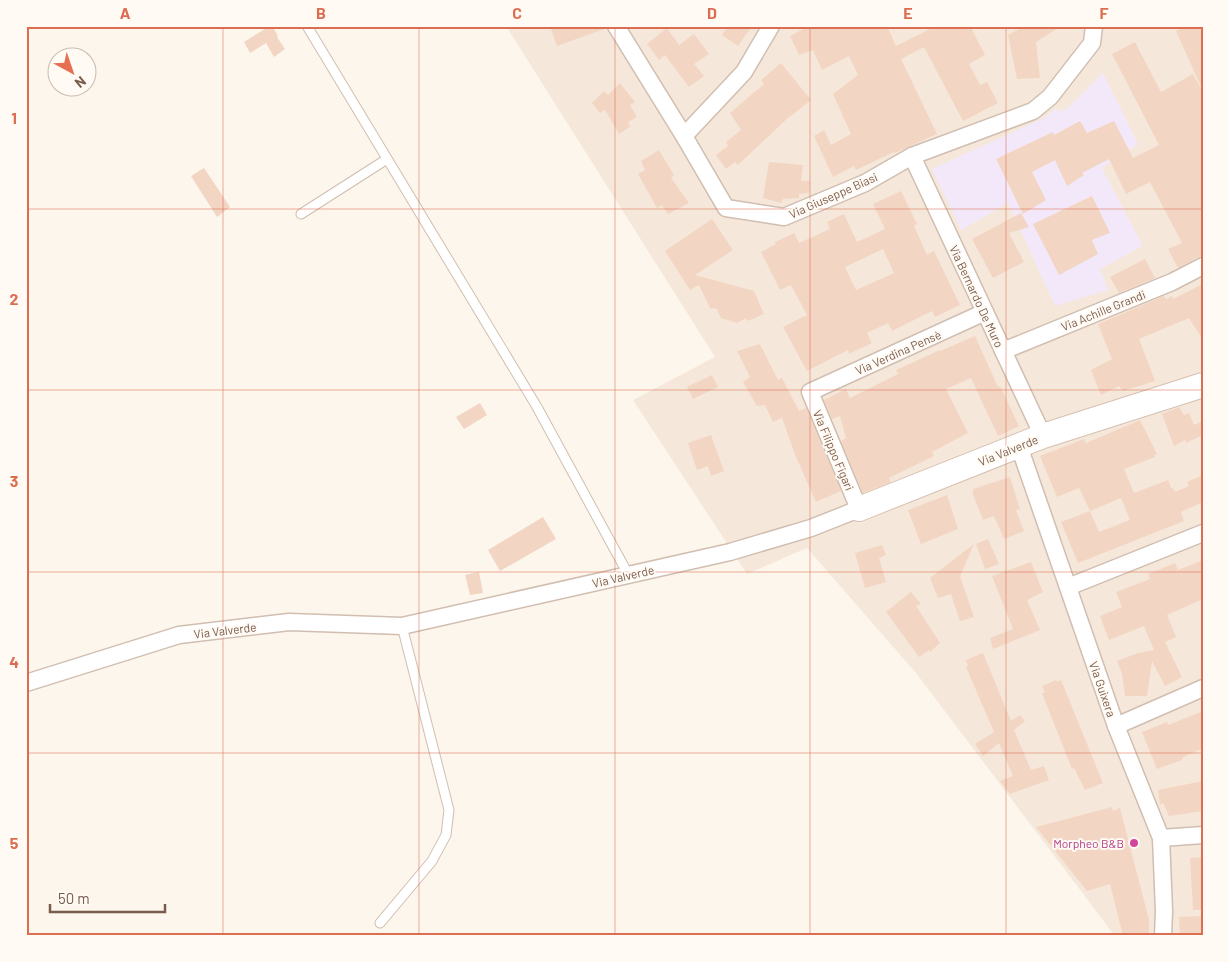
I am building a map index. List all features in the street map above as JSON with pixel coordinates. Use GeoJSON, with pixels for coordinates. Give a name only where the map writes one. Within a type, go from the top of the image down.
{"type":"FeatureCollection","features":[{"type":"Feature","properties":{"kind":"street","name":"Via Giuseppe Biasi"},"geometry":{"type":"LineString","coordinates":[[616,26],[726,208],[784,217],[865,183],[912,156],[1033,111],[1050,97],[1092,43],[1094,26]]}},
{"type":"Feature","properties":{"kind":"street"},"geometry":{"type":"LineString","coordinates":[[684,136],[744,72],[771,26]]}},
{"type":"Feature","properties":{"kind":"street","name":"Via Bernardo De Muro"},"geometry":{"type":"LineString","coordinates":[[912,156],[1043,436]]}},
{"type":"Feature","properties":{"kind":"street","name":"Via Achille Grandi"},"geometry":{"type":"LineString","coordinates":[[1002,351],[1172,282],[1203,266]]}},
{"type":"Feature","properties":{"kind":"street","name":"Via Verdina Pensè"},"geometry":{"type":"LineString","coordinates":[[810,392],[985,312]]}},
{"type":"Feature","properties":{"kind":"street","name":"Via Valverde"},"geometry":{"type":"LineString","coordinates":[[26,683],[179,635],[289,622],[402,626],[730,552],[811,528],[1043,436],[1203,385]]}},
{"type":"Feature","properties":{"kind":"street","name":"Via Filippo Figari"},"geometry":{"type":"LineString","coordinates":[[810,392],[859,509]]}},
{"type":"Feature","properties":{"kind":"street","name":"Via Guixera"},"geometry":{"type":"LineString","coordinates":[[1019,446],[1116,726],[1160,838],[1164,911],[1163,936]]}},
{"type":"Feature","properties":{"kind":"street"},"geometry":{"type":"LineString","coordinates":[[1068,587],[1203,533]]}},
{"type":"Feature","properties":{"kind":"street"},"geometry":{"type":"LineString","coordinates":[[1116,726],[1203,688]]}},
{"type":"Feature","properties":{"kind":"street"},"geometry":{"type":"LineString","coordinates":[[1160,838],[1203,835]]}},
{"type":"Feature","properties":{"kind":"lane"},"geometry":{"type":"LineString","coordinates":[[307,26],[537,407],[628,574]]}},
{"type":"Feature","properties":{"kind":"lane"},"geometry":{"type":"LineString","coordinates":[[301,214],[388,159]]}},
{"type":"Feature","properties":{"kind":"lane"},"geometry":{"type":"LineString","coordinates":[[380,924],[432,861],[446,835],[449,810],[402,626]]}},
{"type":"Feature","properties":{"kind":"shaded area"},"geometry":{"type":"Polygon","coordinates":[[[506,26],[1203,26],[1203,936],[1115,936],[916,673],[807,548],[747,574],[633,400],[715,357],[506,26]]]}},
{"type":"Feature","properties":{"kind":"shaded area"},"geometry":{"type":"Polygon","coordinates":[[[1103,73],[1138,144],[1102,168],[1143,246],[1100,269],[1108,290],[1055,306],[1008,203],[961,230],[932,169],[1044,118],[1056,108],[1060,112],[1069,107],[1103,73]]]}},
{"type":"Feature","properties":{"kind":"building"},"geometry":{"type":"Polygon","coordinates":[[[272,26],[285,49],[274,57],[266,43],[250,53],[244,42],[272,26]]]}},
{"type":"Feature","properties":{"kind":"building"},"geometry":{"type":"Polygon","coordinates":[[[550,26],[606,26],[607,28],[557,46],[550,26]]]}},
{"type":"Feature","properties":{"kind":"building"},"geometry":{"type":"Polygon","coordinates":[[[728,26],[752,26],[738,46],[722,35],[728,26]]]}},
{"type":"Feature","properties":{"kind":"building"},"geometry":{"type":"Polygon","coordinates":[[[809,26],[887,26],[896,46],[936,26],[970,26],[985,55],[969,64],[980,85],[987,82],[998,103],[963,121],[924,47],[901,59],[937,134],[856,170],[854,166],[833,177],[814,136],[824,130],[831,145],[851,134],[833,94],[858,75],[849,56],[822,70],[813,50],[799,55],[790,36],[809,26]]]}},
{"type":"Feature","properties":{"kind":"building"},"geometry":{"type":"Polygon","coordinates":[[[1025,26],[1061,26],[1036,42],[1040,78],[1017,79],[1008,35],[1025,26]]]}},
{"type":"Feature","properties":{"kind":"building"},"geometry":{"type":"Polygon","coordinates":[[[1187,26],[1203,26],[1203,91],[1176,31],[1187,26]]]}},
{"type":"Feature","properties":{"kind":"building"},"geometry":{"type":"Polygon","coordinates":[[[667,28],[679,45],[694,34],[709,54],[694,64],[704,76],[689,87],[665,55],[659,60],[647,44],[667,28]]]}},
{"type":"Feature","properties":{"kind":"building"},"geometry":{"type":"Polygon","coordinates":[[[1135,42],[1161,92],[1193,74],[1203,92],[1203,256],[1178,268],[1168,249],[1182,243],[1150,182],[1126,194],[1109,159],[1082,173],[1084,175],[1067,186],[1055,160],[1032,172],[1046,200],[1023,214],[996,159],[1053,132],[1054,135],[1080,121],[1087,133],[1114,121],[1133,158],[1159,145],[1112,54],[1135,42]]]}},
{"type":"Feature","properties":{"kind":"building"},"geometry":{"type":"Polygon","coordinates":[[[781,63],[811,100],[790,116],[738,165],[735,162],[726,169],[716,155],[728,146],[726,142],[741,130],[730,113],[764,84],[761,80],[781,63]]]}},
{"type":"Feature","properties":{"kind":"building"},"geometry":{"type":"Polygon","coordinates":[[[620,83],[635,102],[630,105],[637,117],[628,122],[630,127],[619,134],[605,110],[600,113],[592,103],[604,91],[608,95],[620,83]]]}},
{"type":"Feature","properties":{"kind":"building"},"geometry":{"type":"Polygon","coordinates":[[[659,150],[674,175],[671,178],[689,203],[668,214],[662,205],[657,208],[638,174],[645,170],[641,161],[659,150]]]}},
{"type":"Feature","properties":{"kind":"building"},"geometry":{"type":"Polygon","coordinates":[[[769,162],[803,165],[801,181],[810,181],[809,193],[799,194],[799,198],[783,199],[781,203],[763,198],[769,162]]]}},
{"type":"Feature","properties":{"kind":"building"},"geometry":{"type":"Polygon","coordinates":[[[204,168],[230,207],[217,217],[191,176],[204,168]]]}},
{"type":"Feature","properties":{"kind":"building"},"geometry":{"type":"Polygon","coordinates":[[[901,191],[917,224],[914,226],[927,255],[934,251],[960,305],[935,317],[932,311],[892,331],[888,323],[867,333],[872,343],[849,354],[848,350],[807,371],[783,327],[807,315],[791,285],[780,290],[761,252],[776,244],[775,242],[794,233],[799,243],[830,229],[827,222],[844,214],[857,242],[885,229],[873,204],[901,191]],[[883,249],[845,267],[856,290],[894,273],[883,249]]]}},
{"type":"Feature","properties":{"kind":"building"},"geometry":{"type":"Polygon","coordinates":[[[1092,196],[1110,233],[1092,240],[1098,254],[1059,275],[1033,224],[1092,196]]]}},
{"type":"Feature","properties":{"kind":"building"},"geometry":{"type":"Polygon","coordinates":[[[1021,213],[1029,227],[1009,233],[1024,262],[993,278],[972,239],[1021,213]]]}},
{"type":"Feature","properties":{"kind":"building"},"geometry":{"type":"Polygon","coordinates":[[[712,219],[733,250],[695,275],[754,291],[764,314],[748,321],[746,318],[737,323],[721,318],[717,309],[710,308],[699,285],[690,290],[665,251],[712,219]]]}},
{"type":"Feature","properties":{"kind":"building"},"geometry":{"type":"Polygon","coordinates":[[[1145,259],[1155,278],[1119,293],[1110,277],[1145,259]]]}},
{"type":"Feature","properties":{"kind":"building"},"geometry":{"type":"Polygon","coordinates":[[[1203,284],[1203,340],[1189,318],[1139,339],[1155,381],[1123,391],[1119,386],[1101,395],[1091,370],[1112,359],[1098,324],[1164,296],[1166,299],[1172,296],[1173,299],[1203,284]]]}},
{"type":"Feature","properties":{"kind":"building"},"geometry":{"type":"Polygon","coordinates":[[[975,336],[998,387],[1000,386],[1019,426],[998,436],[971,378],[946,389],[968,433],[932,452],[934,456],[889,478],[891,482],[863,493],[841,441],[846,438],[840,416],[832,419],[824,400],[846,389],[850,398],[898,374],[896,370],[975,336]]]}},
{"type":"Feature","properties":{"kind":"building"},"geometry":{"type":"Polygon","coordinates":[[[760,344],[778,380],[782,378],[799,411],[806,408],[841,491],[816,502],[796,457],[782,418],[773,422],[765,405],[757,406],[743,382],[750,377],[737,351],[760,344]]]}},
{"type":"Feature","properties":{"kind":"building"},"geometry":{"type":"Polygon","coordinates":[[[712,375],[718,387],[693,399],[687,387],[712,375]]]}},
{"type":"Feature","properties":{"kind":"building"},"geometry":{"type":"Polygon","coordinates":[[[480,403],[487,415],[464,429],[456,417],[480,403]]]}},
{"type":"Feature","properties":{"kind":"building"},"geometry":{"type":"Polygon","coordinates":[[[1179,407],[1184,415],[1189,413],[1194,425],[1203,421],[1203,435],[1186,443],[1185,440],[1174,446],[1162,414],[1179,407]]]}},
{"type":"Feature","properties":{"kind":"building"},"geometry":{"type":"Polygon","coordinates":[[[1140,420],[1157,454],[1154,455],[1155,457],[1124,469],[1134,493],[1168,480],[1175,492],[1189,486],[1187,482],[1203,475],[1203,502],[1181,512],[1184,521],[1078,563],[1061,522],[1090,511],[1079,488],[1057,497],[1040,456],[1084,439],[1086,443],[1140,420]],[[1121,498],[1090,511],[1099,532],[1130,520],[1121,498]]]}},
{"type":"Feature","properties":{"kind":"building"},"geometry":{"type":"Polygon","coordinates":[[[711,435],[724,471],[711,476],[708,466],[697,470],[688,443],[711,435]]]}},
{"type":"Feature","properties":{"kind":"building"},"geometry":{"type":"Polygon","coordinates":[[[1010,477],[1020,509],[1016,510],[1024,531],[1004,539],[994,516],[983,520],[972,492],[974,491],[973,489],[1010,477]]]}},
{"type":"Feature","properties":{"kind":"building"},"geometry":{"type":"Polygon","coordinates":[[[947,495],[958,529],[921,544],[908,510],[947,495]]]}},
{"type":"Feature","properties":{"kind":"building"},"geometry":{"type":"Polygon","coordinates":[[[543,517],[556,539],[500,571],[488,550],[543,517]]]}},
{"type":"Feature","properties":{"kind":"building"},"geometry":{"type":"Polygon","coordinates":[[[988,539],[999,564],[985,569],[976,544],[988,539]]]}},
{"type":"Feature","properties":{"kind":"building"},"geometry":{"type":"Polygon","coordinates":[[[974,544],[960,576],[974,617],[960,621],[951,594],[938,598],[930,578],[974,544]]]}},
{"type":"Feature","properties":{"kind":"building"},"geometry":{"type":"Polygon","coordinates":[[[882,545],[886,555],[879,558],[886,582],[865,588],[855,553],[882,545]]]}},
{"type":"Feature","properties":{"kind":"building"},"geometry":{"type":"Polygon","coordinates":[[[1203,560],[1203,599],[1167,615],[1176,637],[1165,642],[1182,677],[1165,686],[1152,661],[1147,696],[1125,696],[1122,673],[1117,661],[1138,653],[1154,650],[1144,626],[1109,640],[1100,616],[1122,607],[1116,592],[1150,579],[1148,574],[1175,563],[1178,570],[1203,560]]]}},
{"type":"Feature","properties":{"kind":"building"},"geometry":{"type":"Polygon","coordinates":[[[1031,562],[1043,592],[1027,600],[1040,630],[993,649],[990,638],[1013,629],[992,576],[1031,562]]]}},
{"type":"Feature","properties":{"kind":"building"},"geometry":{"type":"Polygon","coordinates":[[[479,572],[483,593],[470,595],[465,575],[479,572]]]}},
{"type":"Feature","properties":{"kind":"building"},"geometry":{"type":"Polygon","coordinates":[[[911,592],[921,604],[916,606],[940,643],[930,652],[929,650],[919,657],[886,612],[911,592]]]}},
{"type":"Feature","properties":{"kind":"building"},"geometry":{"type":"Polygon","coordinates":[[[983,653],[1011,721],[1020,715],[1025,721],[1014,730],[1031,770],[1044,766],[1049,780],[1010,794],[1000,781],[1013,776],[999,743],[983,756],[975,744],[994,732],[966,667],[968,666],[966,660],[983,653]]]}},
{"type":"Feature","properties":{"kind":"building"},"geometry":{"type":"Polygon","coordinates":[[[1056,680],[1057,682],[1061,680],[1103,783],[1085,790],[1074,768],[1072,769],[1042,693],[1045,693],[1042,686],[1056,680]]]}},
{"type":"Feature","properties":{"kind":"building"},"geometry":{"type":"Polygon","coordinates":[[[1203,711],[1203,748],[1182,758],[1182,760],[1157,769],[1142,732],[1167,722],[1168,725],[1203,711]]]}},
{"type":"Feature","properties":{"kind":"building"},"geometry":{"type":"Polygon","coordinates":[[[1203,781],[1203,811],[1169,816],[1163,803],[1160,805],[1158,790],[1203,781]]]}},
{"type":"Feature","properties":{"kind":"building"},"geometry":{"type":"Polygon","coordinates":[[[1112,807],[1113,811],[1120,808],[1149,920],[1149,936],[1123,936],[1110,884],[1087,891],[1036,827],[1112,807]]]}},
{"type":"Feature","properties":{"kind":"building"},"geometry":{"type":"Polygon","coordinates":[[[1203,857],[1203,910],[1193,910],[1190,858],[1203,857]]]}},
{"type":"Feature","properties":{"kind":"building"},"geometry":{"type":"Polygon","coordinates":[[[1203,916],[1203,936],[1180,936],[1179,917],[1203,916]]]}},
{"type":"Feature","properties":{"kind":"place","name":"Morpheo B&B"},"geometry":{"type":"Point","coordinates":[1134,843]}}]}
